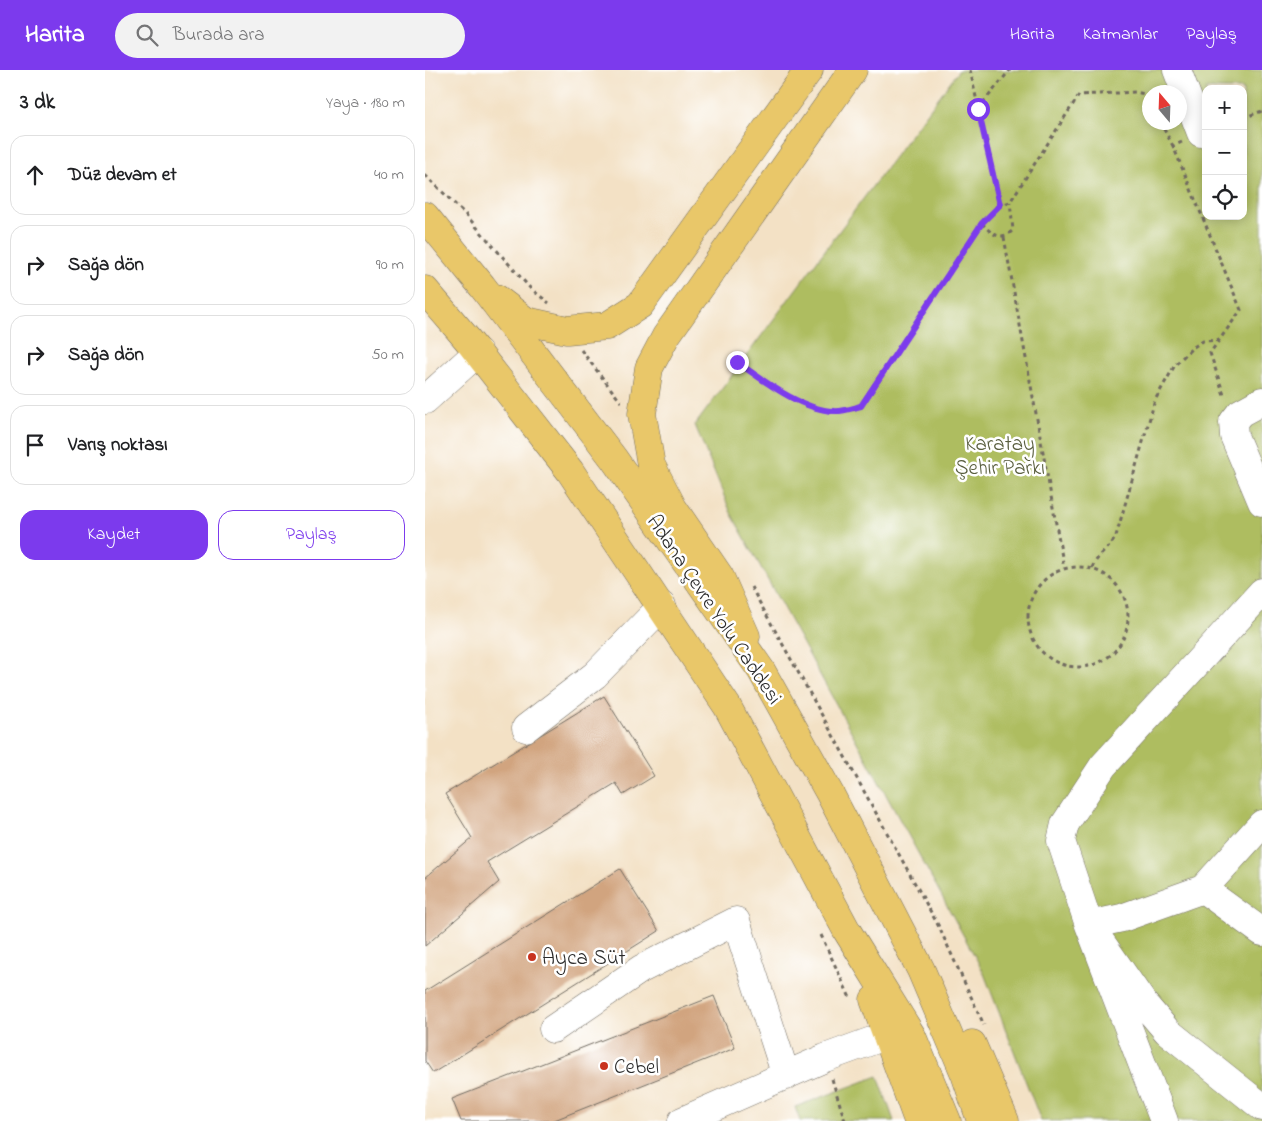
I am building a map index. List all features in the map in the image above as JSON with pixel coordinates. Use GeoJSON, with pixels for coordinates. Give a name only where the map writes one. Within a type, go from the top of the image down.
{"type":"FeatureCollection","features":[{"type":"Feature","properties":{"kind":"main road"},"geometry":{"type":"LineString","coordinates":[[482,286],[526,322],[567,330],[607,326],[640,305],[809,70]]}},
{"type":"Feature","properties":{"kind":"main road"},"geometry":{"type":"LineString","coordinates":[[761,670],[720,577],[673,508],[651,466],[642,414],[649,368],[666,336],[853,70]]}},
{"type":"Feature","properties":{"kind":"main road","name":"Adana Çevre Yolu Caddesi"},"geometry":{"type":"LineString","coordinates":[[425,216],[482,286],[614,459],[761,670],[830,794],[921,970],[965,1074],[981,1121]]}},
{"type":"Feature","properties":{"kind":"main road","name":"Adana Çevre Yolu Caddesi"},"geometry":{"type":"LineString","coordinates":[[425,290],[477,352],[570,470],[727,706],[847,931],[912,1036],[947,1121]]}},
{"type":"Feature","properties":{"kind":"main road"},"geometry":{"type":"LineString","coordinates":[[830,794],[901,898],[955,1005],[1005,1121]]}},
{"type":"Feature","properties":{"kind":"main road"},"geometry":{"type":"LineString","coordinates":[[847,931],[889,1036],[918,1121]]}},
{"type":"Feature","properties":{"kind":"street"},"geometry":{"type":"LineString","coordinates":[[1177,70],[1201,133]]}},
{"type":"Feature","properties":{"kind":"street"},"geometry":{"type":"LineString","coordinates":[[425,400],[477,352]]}},
{"type":"Feature","properties":{"kind":"street"},"geometry":{"type":"LineString","coordinates":[[1262,401],[1241,413],[1233,422],[1234,436],[1262,502]]}},
{"type":"Feature","properties":{"kind":"street"},"geometry":{"type":"LineString","coordinates":[[1164,1121],[1089,925],[1061,841],[1065,824],[1103,766],[1262,592]]}},
{"type":"Feature","properties":{"kind":"street"},"geometry":{"type":"LineString","coordinates":[[526,728],[595,675],[662,606]]}},
{"type":"Feature","properties":{"kind":"street"},"geometry":{"type":"LineString","coordinates":[[1089,925],[1122,918],[1203,889],[1262,824]]}},
{"type":"Feature","properties":{"kind":"street"},"geometry":{"type":"LineString","coordinates":[[1203,889],[1262,932]]}},
{"type":"Feature","properties":{"kind":"street"},"geometry":{"type":"LineString","coordinates":[[553,1029],[641,969],[735,921],[786,1076]]}},
{"type":"Feature","properties":{"kind":"street"},"geometry":{"type":"LineString","coordinates":[[1089,925],[1144,1004],[1167,1032],[1262,1107]]}},
{"type":"Feature","properties":{"kind":"street"},"geometry":{"type":"LineString","coordinates":[[682,1121],[825,1058],[889,1036]]}},
{"type":"Feature","properties":{"kind":"path"},"geometry":{"type":"LineString","coordinates":[[970,70],[1000,205]]}},
{"type":"Feature","properties":{"kind":"path"},"geometry":{"type":"LineString","coordinates":[[978,109],[1010,70]]}},
{"type":"Feature","properties":{"kind":"path"},"geometry":{"type":"LineString","coordinates":[[1004,237],[1013,230],[1010,202],[1079,95],[1136,92],[1142,94]]}},
{"type":"Feature","properties":{"kind":"path"},"geometry":{"type":"LineString","coordinates":[[1247,117],[1262,111]]}},
{"type":"Feature","properties":{"kind":"path"},"geometry":{"type":"LineString","coordinates":[[1164,130],[1173,146],[1241,310],[1210,354],[1233,422]]}},
{"type":"Feature","properties":{"kind":"path"},"geometry":{"type":"LineString","coordinates":[[1173,146],[1201,133]]}},
{"type":"Feature","properties":{"kind":"path"},"geometry":{"type":"LineString","coordinates":[[737,362],[773,387],[809,405],[834,412],[861,406],[982,223],[1000,205],[1010,202]]}},
{"type":"Feature","properties":{"kind":"path"},"geometry":{"type":"LineString","coordinates":[[982,223],[989,233],[1004,237]]}},
{"type":"Feature","properties":{"kind":"path"},"geometry":{"type":"LineString","coordinates":[[1004,237],[1063,568]]}},
{"type":"Feature","properties":{"kind":"path"},"geometry":{"type":"LineString","coordinates":[[1091,568],[1095,559],[1113,544],[1155,400],[1175,365],[1192,348],[1203,341],[1220,340]]}},
{"type":"Feature","properties":{"kind":"path"},"geometry":{"type":"LineString","coordinates":[[1078,566],[1091,568],[1107,575],[1119,587],[1127,602],[1129,619],[1125,636],[1117,650],[1103,661],[1087,667],[1070,667],[1054,662],[1040,651],[1031,637],[1027,620],[1029,603],[1036,588],[1048,576],[1063,568],[1078,566]]}},
{"type":"Feature","properties":{"kind":"path"},"geometry":{"type":"LineString","coordinates":[[819,930],[854,1008]]}},
{"type":"Feature","properties":{"kind":"path"},"geometry":{"type":"LineString","coordinates":[[825,1058],[845,1121]]}},
{"type":"Feature","properties":{"kind":"green space","name":"Karatay Şehir Parkı"},"geometry":{"type":"Polygon","coordinates":[[[959,70],[1262,70],[1262,1121],[1041,1121],[983,971],[731,513],[695,425],[959,70]]]}},
{"type":"Feature","properties":{"kind":"green space"},"geometry":{"type":"Polygon","coordinates":[[[878,1076],[894,1121],[800,1121],[795,1107],[878,1076]]]}},
{"type":"Feature","properties":{"kind":"building"},"geometry":{"type":"Polygon","coordinates":[[[604,696],[654,776],[623,795],[616,783],[487,862],[499,882],[425,946],[425,878],[472,838],[445,794],[604,696]]]}},
{"type":"Feature","properties":{"kind":"building"},"geometry":{"type":"Polygon","coordinates":[[[620,869],[659,931],[433,1073],[425,1061],[425,991],[620,869]]]}},
{"type":"Feature","properties":{"kind":"building"},"geometry":{"type":"Polygon","coordinates":[[[714,996],[735,1048],[552,1121],[461,1121],[452,1099],[714,996]]]}},
{"type":"Feature","properties":{"kind":"place","name":"Ayca Süt"},"geometry":{"type":"Point","coordinates":[532,957]}},
{"type":"Feature","properties":{"kind":"place","name":"Cebel"},"geometry":{"type":"Point","coordinates":[604,1066]}},
{"type":"Feature","properties":{"kind":"route"},"geometry":{"type":"LineString","coordinates":[[737,362],[773,387],[809,405],[834,412],[861,406],[982,223],[1000,205],[992,178],[978,109]]}}]}
